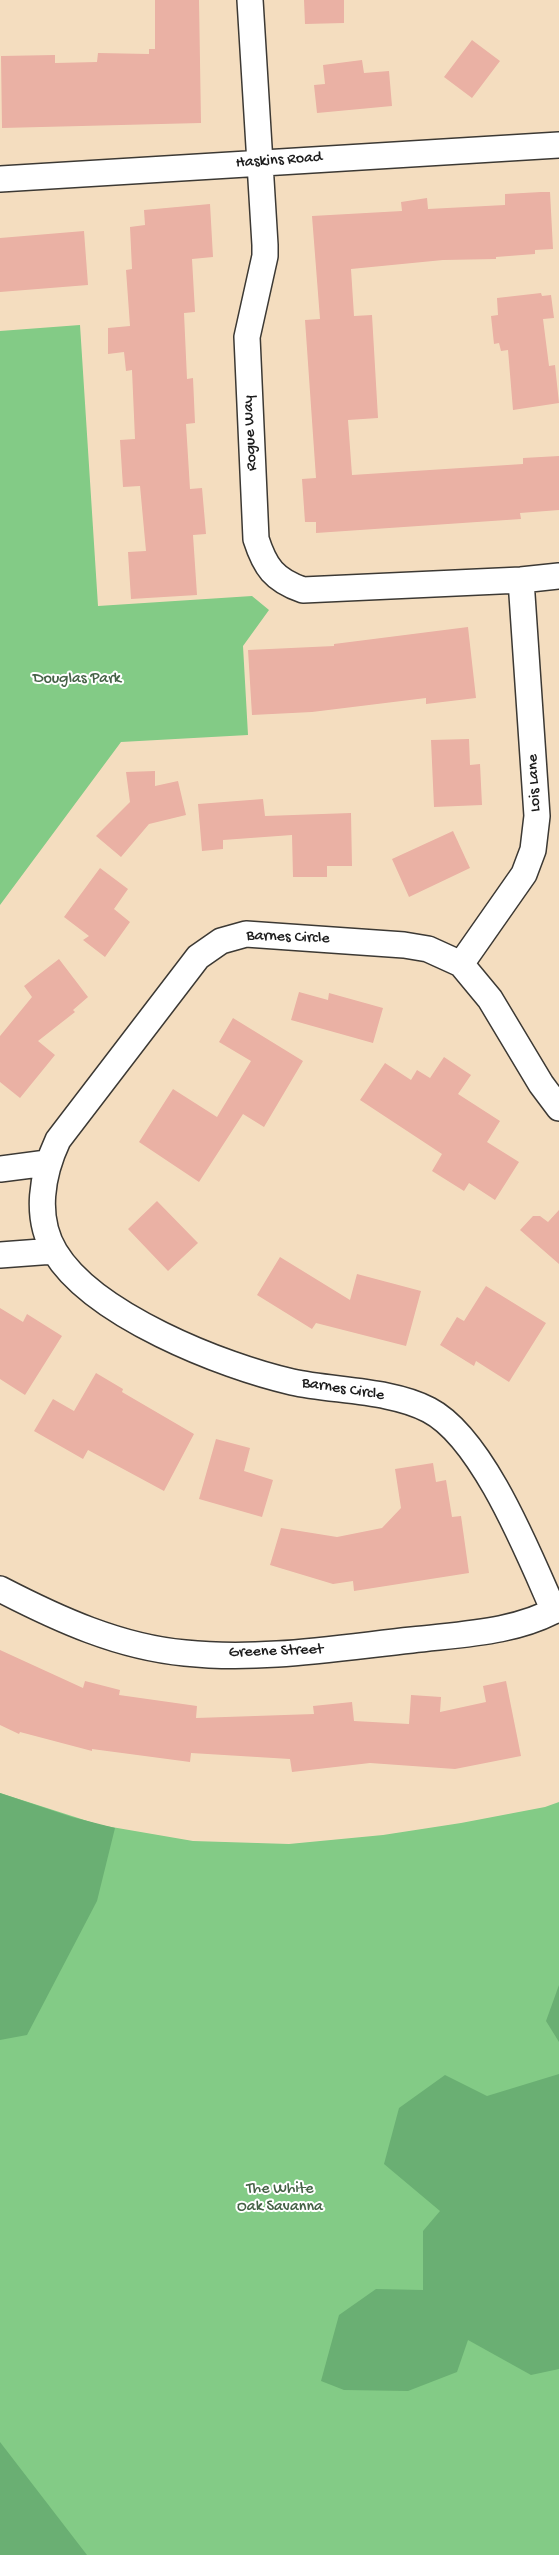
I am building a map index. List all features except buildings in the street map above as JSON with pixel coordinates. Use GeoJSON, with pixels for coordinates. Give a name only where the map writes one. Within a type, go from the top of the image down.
{"type":"FeatureCollection","features":[{"type":"Feature","properties":{"kind":"street","name":"Rogue Way"},"geometry":{"type":"LineString","coordinates":[[250,0],[261,162],[265,256],[247,337],[247,376],[256,539],[262,558],[271,572],[282,581],[303,590],[521,580],[559,576]]}},
{"type":"Feature","properties":{"kind":"street","name":"Haskins Road"},"geometry":{"type":"LineString","coordinates":[[0,179],[559,145]]}},
{"type":"Feature","properties":{"kind":"street","name":"Lois Lane"},"geometry":{"type":"LineString","coordinates":[[461,964],[524,874],[533,850],[537,816],[521,580]]}},
{"type":"Feature","properties":{"kind":"street","name":"Barnes Circle"},"geometry":{"type":"LineString","coordinates":[[556,1610],[486,1470],[457,1431],[429,1410],[395,1398],[293,1382],[242,1369],[184,1346],[152,1330],[91,1290],[68,1270],[54,1251],[43,1209],[43,1184],[47,1163],[58,1140],[179,979],[198,957],[221,941],[246,934],[404,945],[428,949],[461,964],[490,999],[541,1084],[559,1108]]}},
{"type":"Feature","properties":{"kind":"street"},"geometry":{"type":"LineString","coordinates":[[0,1170],[47,1163]]}},
{"type":"Feature","properties":{"kind":"street"},"geometry":{"type":"LineString","coordinates":[[0,1255],[54,1251]]}},
{"type":"Feature","properties":{"kind":"street","name":"Greene Street"},"geometry":{"type":"LineString","coordinates":[[0,1589],[52,1616],[116,1639],[184,1653],[308,1652],[492,1630],[556,1610]]}},
{"type":"Feature","properties":{"kind":"green space","name":"Douglas Park"},"geometry":{"type":"Polygon","coordinates":[[[80,325],[98,606],[252,596],[269,610],[243,646],[248,735],[121,742],[0,905],[0,331],[80,325]]]}},
{"type":"Feature","properties":{"kind":"green space","name":"The White Oak Savanna"},"geometry":{"type":"Polygon","coordinates":[[[0,1793],[100,1825],[193,1841],[289,1844],[383,1835],[461,1823],[545,1807],[559,1802],[559,2555],[0,2555],[0,1793]]]}},
{"type":"Feature","properties":{"kind":"green space"},"geometry":{"type":"Polygon","coordinates":[[[0,1793],[72,1817],[115,1828],[97,1901],[27,2035],[0,2040],[0,1793]]]}},
{"type":"Feature","properties":{"kind":"green space"},"geometry":{"type":"Polygon","coordinates":[[[559,1985],[559,2042],[546,2021],[559,1985]]]}},
{"type":"Feature","properties":{"kind":"green space"},"geometry":{"type":"Polygon","coordinates":[[[559,2074],[559,2369],[531,2375],[468,2340],[457,2372],[408,2391],[344,2390],[321,2381],[339,2315],[376,2289],[423,2290],[423,2231],[440,2211],[384,2164],[399,2108],[445,2075],[487,2096],[559,2074]]]}},
{"type":"Feature","properties":{"kind":"green space"},"geometry":{"type":"Polygon","coordinates":[[[0,2442],[87,2555],[0,2555],[0,2442]]]}}]}
